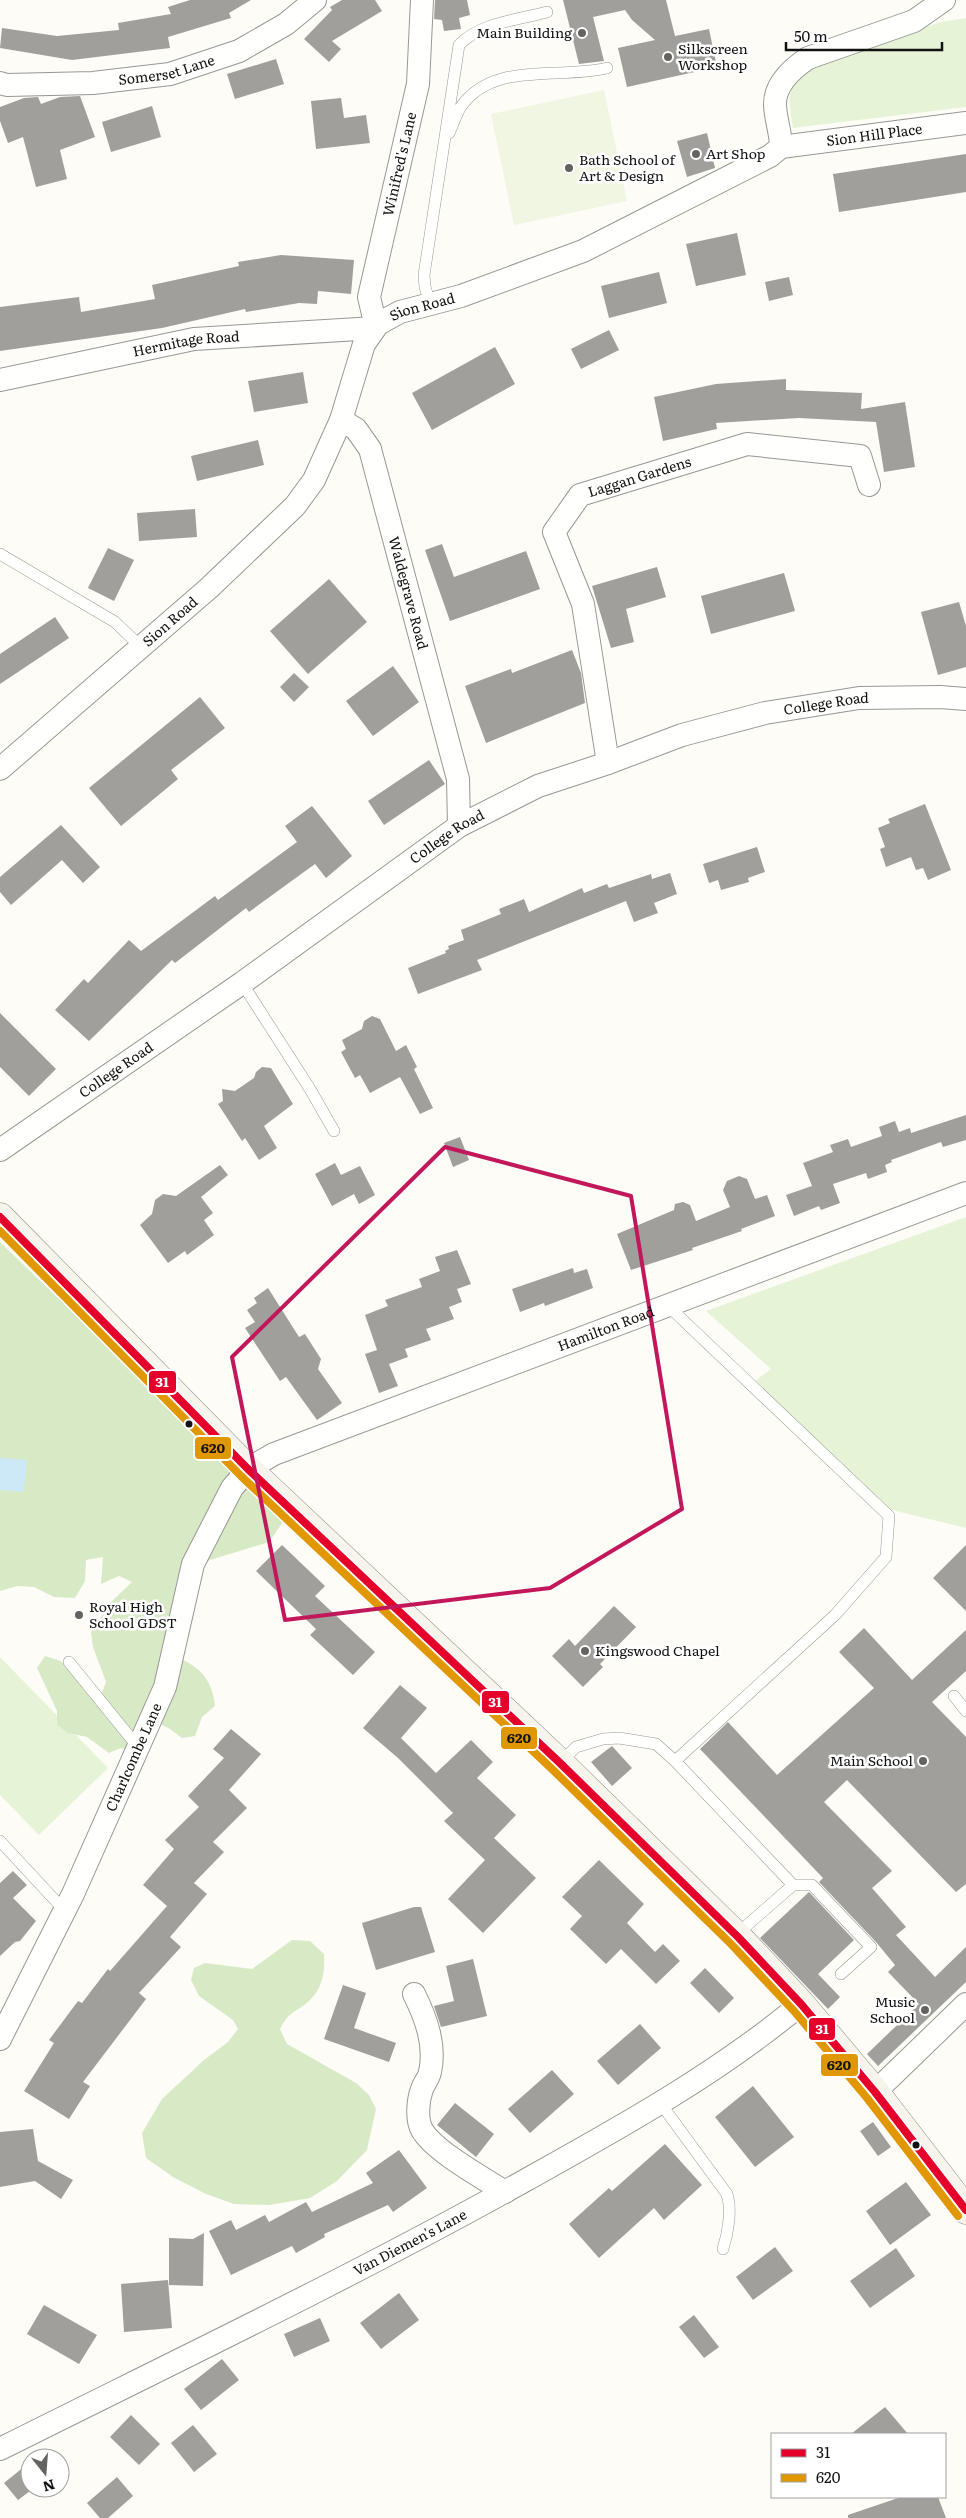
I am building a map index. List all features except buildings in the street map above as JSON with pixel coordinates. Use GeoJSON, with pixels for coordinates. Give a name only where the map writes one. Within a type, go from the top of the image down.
{"type":"FeatureCollection","features":[{"type":"Feature","properties":{"kind":"street","name":"Somerset Lane"},"geometry":{"type":"LineString","coordinates":[[0,83],[7,85],[93,83],[170,74],[239,51],[286,24],[315,0]]}},
{"type":"Feature","properties":{"kind":"street","name":"Winifred's Lane"},"geometry":{"type":"LineString","coordinates":[[377,326],[369,297],[418,84],[422,0]]}},
{"type":"Feature","properties":{"kind":"street"},"geometry":{"type":"LineString","coordinates":[[781,146],[775,103],[784,79],[795,66],[808,58],[914,22],[944,0]]}},
{"type":"Feature","properties":{"kind":"street","name":"Sion Hill Place"},"geometry":{"type":"LineString","coordinates":[[781,146],[966,123]]}},
{"type":"Feature","properties":{"kind":"street","name":"Sion Road"},"geometry":{"type":"LineString","coordinates":[[0,769],[210,588],[295,506],[314,480],[341,420],[364,344],[377,326],[400,312],[461,296],[583,251],[770,156],[781,146]]}},
{"type":"Feature","properties":{"kind":"street","name":"Hermitage Road"},"geometry":{"type":"LineString","coordinates":[[0,380],[194,339],[377,326]]}},
{"type":"Feature","properties":{"kind":"street","name":"Waldegrave Road"},"geometry":{"type":"LineString","coordinates":[[341,420],[356,429],[370,449],[458,780],[459,826]]}},
{"type":"Feature","properties":{"kind":"street","name":"Laggan Gardens"},"geometry":{"type":"LineString","coordinates":[[608,763],[583,604],[554,532],[580,496],[747,444],[860,456],[869,485]]}},
{"type":"Feature","properties":{"kind":"street","name":"College Road"},"geometry":{"type":"LineString","coordinates":[[0,1150],[242,983],[459,826],[538,786],[608,763],[682,735],[765,713],[859,698],[940,697],[966,699]]}},
{"type":"Feature","properties":{"kind":"street"},"geometry":{"type":"LineString","coordinates":[[458,780],[489,810]]}},
{"type":"Feature","properties":{"kind":"street","name":"Hamilton Road"},"geometry":{"type":"LineString","coordinates":[[248,1469],[274,1454],[666,1304],[966,1193]]}},
{"type":"Feature","properties":{"kind":"street"},"geometry":{"type":"LineString","coordinates":[[0,1218],[248,1469],[560,1763],[738,1937],[801,2004],[875,2092],[966,2210]]}},
{"type":"Feature","properties":{"kind":"street","name":"Charlcombe Lane"},"geometry":{"type":"LineString","coordinates":[[0,2039],[64,1910],[165,1687],[193,1564],[232,1488],[248,1469]]}},
{"type":"Feature","properties":{"kind":"street"},"geometry":{"type":"LineString","coordinates":[[414,1994],[427,2021],[431,2049],[430,2072],[422,2090],[418,2116],[422,2130],[436,2145],[504,2192]]}},
{"type":"Feature","properties":{"kind":"street","name":"Van Diemen's Lane"},"geometry":{"type":"LineString","coordinates":[[0,2449],[418,2239],[504,2192],[661,2104],[801,2004]]}},
{"type":"Feature","properties":{"kind":"street"},"geometry":{"type":"LineString","coordinates":[[875,2092],[966,2004]]}},
{"type":"Feature","properties":{"kind":"lane"},"geometry":{"type":"LineString","coordinates":[[430,303],[425,287],[424,275],[458,45],[466,37],[483,29],[547,12]]}},
{"type":"Feature","properties":{"kind":"lane"},"geometry":{"type":"LineString","coordinates":[[444,143],[460,109],[478,90],[489,82],[516,75],[569,74],[607,68]]}},
{"type":"Feature","properties":{"kind":"lane"},"geometry":{"type":"LineString","coordinates":[[0,554],[115,622],[141,647]]}},
{"type":"Feature","properties":{"kind":"lane"},"geometry":{"type":"LineString","coordinates":[[242,983],[310,1089],[334,1131]]}},
{"type":"Feature","properties":{"kind":"lane"},"geometry":{"type":"LineString","coordinates":[[666,1304],[889,1516],[886,1556],[834,1616],[675,1761]]}},
{"type":"Feature","properties":{"kind":"lane"},"geometry":{"type":"LineString","coordinates":[[68,1662],[138,1747]]}},
{"type":"Feature","properties":{"kind":"lane"},"geometry":{"type":"LineString","coordinates":[[954,1696],[966,1711]]}},
{"type":"Feature","properties":{"kind":"lane"},"geometry":{"type":"LineString","coordinates":[[560,1763],[576,1747],[603,1738],[619,1738],[656,1744],[675,1761],[793,1885]]}},
{"type":"Feature","properties":{"kind":"lane"},"geometry":{"type":"LineString","coordinates":[[0,1841],[64,1910]]}},
{"type":"Feature","properties":{"kind":"lane"},"geometry":{"type":"LineString","coordinates":[[738,1937],[746,1926],[793,1885],[812,1885],[871,1947],[841,1974]]}},
{"type":"Feature","properties":{"kind":"lane"},"geometry":{"type":"LineString","coordinates":[[661,2104],[728,2194],[727,2235],[723,2248]]}},
{"type":"Feature","properties":{"kind":"highlighted area"},"geometry":{"type":"Polygon","coordinates":[[[445,1147],[631,1196],[682,1509],[550,1588],[285,1620],[232,1357],[445,1147]]]}},
{"type":"Feature","properties":{"kind":"green space"},"geometry":{"type":"Polygon","coordinates":[[[966,18],[966,107],[793,128],[790,106],[791,91],[799,78],[816,63],[941,22],[966,18]]]}},
{"type":"Feature","properties":{"kind":"green space"},"geometry":{"type":"Polygon","coordinates":[[[604,90],[627,201],[514,225],[491,114],[604,90]]]}},
{"type":"Feature","properties":{"kind":"green space"},"geometry":{"type":"Polygon","coordinates":[[[966,1217],[966,1528],[888,1509],[755,1381],[771,1369],[706,1311],[966,1217]]]}},
{"type":"Feature","properties":{"kind":"green space","name":"Royal High School GDST"},"geometry":{"type":"Polygon","coordinates":[[[0,1242],[277,1509],[283,1522],[269,1542],[210,1560],[180,1577],[179,1634],[183,1660],[196,1668],[206,1678],[212,1691],[215,1706],[202,1717],[195,1736],[182,1738],[158,1723],[133,1752],[121,1748],[109,1753],[87,1737],[68,1733],[57,1725],[57,1711],[37,1668],[45,1656],[61,1661],[72,1671],[83,1672],[91,1680],[90,1690],[100,1698],[106,1682],[93,1647],[91,1632],[112,1601],[132,1582],[119,1576],[101,1584],[103,1557],[86,1560],[85,1581],[75,1598],[54,1597],[34,1587],[17,1586],[0,1591],[0,1242]]]}},
{"type":"Feature","properties":{"kind":"green space"},"geometry":{"type":"Polygon","coordinates":[[[0,1657],[108,1768],[39,1835],[0,1795],[0,1657]]]}},
{"type":"Feature","properties":{"kind":"green space"},"geometry":{"type":"Polygon","coordinates":[[[292,1940],[310,1941],[324,1954],[324,1966],[321,1984],[315,1994],[287,2018],[280,2029],[287,2044],[356,2083],[369,2095],[376,2109],[367,2150],[337,2181],[310,2198],[269,2205],[234,2204],[206,2194],[173,2177],[146,2158],[142,2133],[162,2099],[204,2060],[228,2042],[238,2029],[233,2020],[199,1996],[191,1980],[194,1968],[205,1963],[252,1969],[292,1940]]]}},
{"type":"Feature","properties":{"kind":"water"},"geometry":{"type":"Polygon","coordinates":[[[0,1458],[27,1460],[24,1492],[0,1490],[0,1458]]]}},
{"type":"Feature","properties":{"kind":"transit line","name":"31"},"geometry":{"type":"LineString","coordinates":[[0,1217],[248,1469],[560,1763],[738,1937],[801,2004],[875,2092],[966,2210]]}},
{"type":"Feature","properties":{"kind":"transit line","name":"620"},"geometry":{"type":"LineString","coordinates":[[0,1231],[241,1476],[553,1770],[731,1944],[794,2011],[867,2098],[958,2216]]}},
{"type":"Feature","properties":{"kind":"place","name":"Main Building"},"geometry":{"type":"Point","coordinates":[582,33]}},
{"type":"Feature","properties":{"kind":"place","name":"Silkscreen Workshop"},"geometry":{"type":"Point","coordinates":[668,57]}},
{"type":"Feature","properties":{"kind":"place","name":"Art Shop"},"geometry":{"type":"Point","coordinates":[696,154]}},
{"type":"Feature","properties":{"kind":"place","name":"Bath School of Art & Design"},"geometry":{"type":"Point","coordinates":[569,168]}},
{"type":"Feature","properties":{"kind":"place","name":"Royal High School GDST"},"geometry":{"type":"Point","coordinates":[79,1615]}},
{"type":"Feature","properties":{"kind":"place","name":"Kingswood Chapel"},"geometry":{"type":"Point","coordinates":[585,1651]}},
{"type":"Feature","properties":{"kind":"place","name":"Main School"},"geometry":{"type":"Point","coordinates":[923,1761]}},
{"type":"Feature","properties":{"kind":"place","name":"Music School"},"geometry":{"type":"Point","coordinates":[925,2010]}}]}
